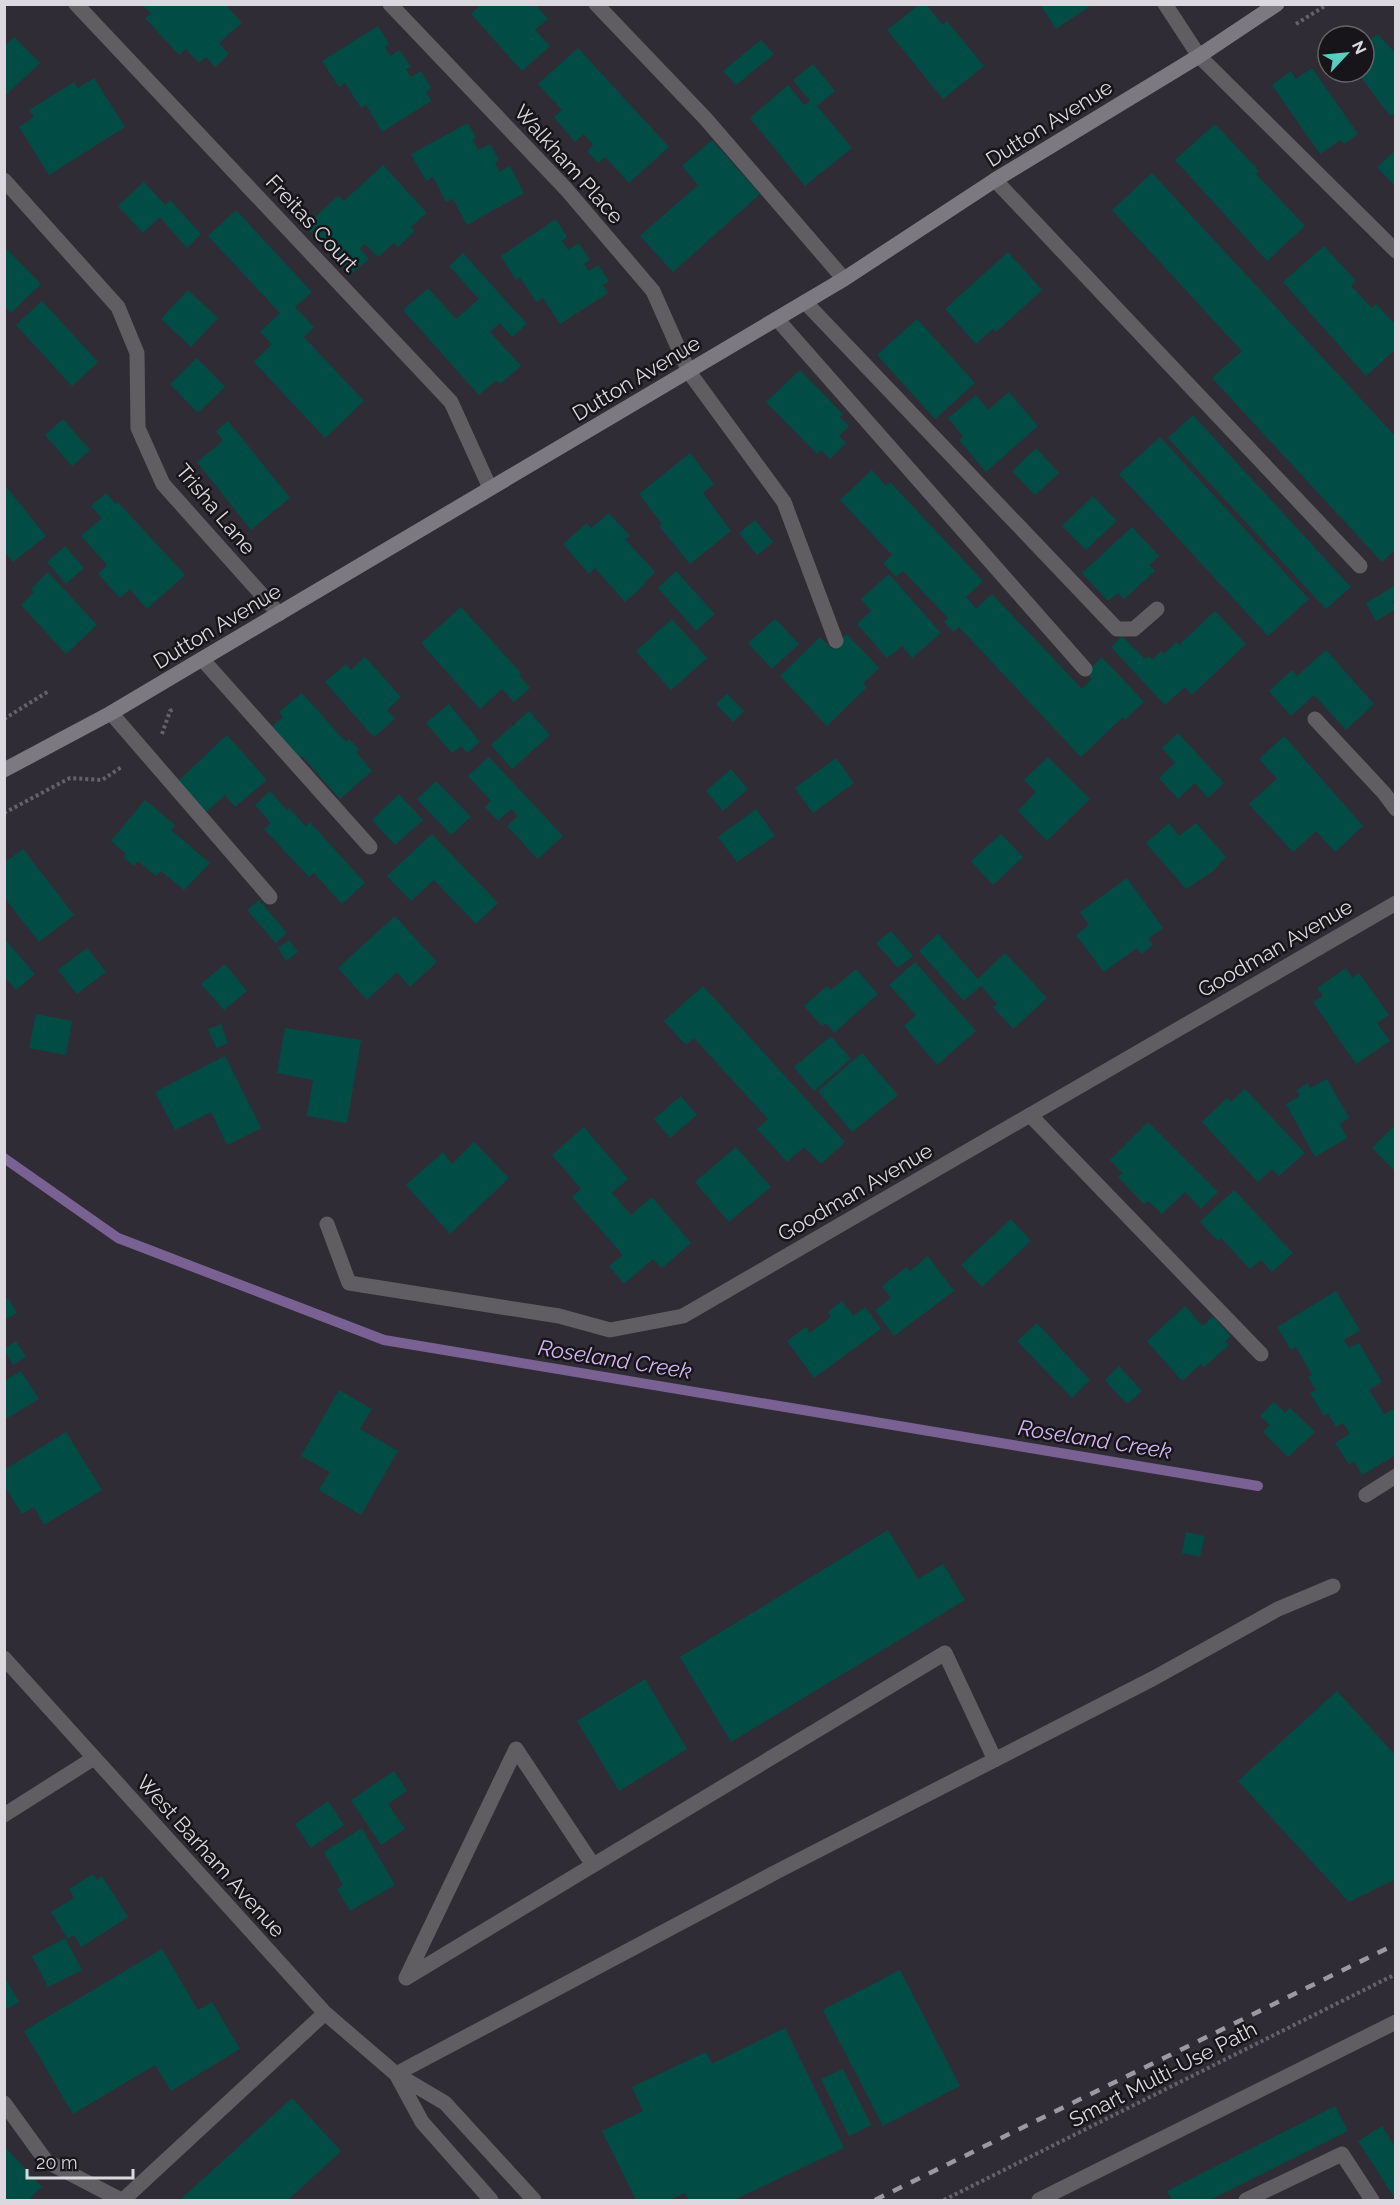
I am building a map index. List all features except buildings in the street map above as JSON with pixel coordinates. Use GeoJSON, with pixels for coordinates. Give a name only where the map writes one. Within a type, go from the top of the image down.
{"type":"FeatureCollection","features":[{"type":"Feature","properties":{"kind":"main road","name":"Dutton Avenue"},"geometry":{"type":"LineString","coordinates":[[4,770],[111,713],[844,279],[995,180],[1199,56],[1277,4]]}},
{"type":"Feature","properties":{"kind":"street","name":"Freitas Court"},"geometry":{"type":"LineString","coordinates":[[76,4],[451,402],[490,488]]}},
{"type":"Feature","properties":{"kind":"street","name":"Walkham Place"},"geometry":{"type":"LineString","coordinates":[[390,4],[566,189],[653,291],[689,372],[784,502],[836,641]]}},
{"type":"Feature","properties":{"kind":"street"},"geometry":{"type":"LineString","coordinates":[[596,4],[705,118],[844,279]]}},
{"type":"Feature","properties":{"kind":"street"},"geometry":{"type":"LineString","coordinates":[[1164,4],[1199,56],[1395,251]]}},
{"type":"Feature","properties":{"kind":"street","name":"Trisha Lane"},"geometry":{"type":"LineString","coordinates":[[4,180],[118,307],[137,353],[138,428],[163,484],[279,614]]}},
{"type":"Feature","properties":{"kind":"street"},"geometry":{"type":"LineString","coordinates":[[995,180],[1360,566]]}},
{"type":"Feature","properties":{"kind":"street"},"geometry":{"type":"LineString","coordinates":[[805,302],[1117,629],[1134,629],[1157,609]]}},
{"type":"Feature","properties":{"kind":"street"},"geometry":{"type":"LineString","coordinates":[[777,319],[1085,669]]}},
{"type":"Feature","properties":{"kind":"street"},"geometry":{"type":"LineString","coordinates":[[202,659],[370,847]]}},
{"type":"Feature","properties":{"kind":"street"},"geometry":{"type":"LineString","coordinates":[[111,713],[270,897]]}},
{"type":"Feature","properties":{"kind":"street"},"geometry":{"type":"LineString","coordinates":[[1315,719],[1384,793],[1395,808]]}},
{"type":"Feature","properties":{"kind":"street","name":"Goodman Avenue"},"geometry":{"type":"LineString","coordinates":[[327,1224],[349,1283],[559,1316],[610,1330],[683,1316],[1395,903]]}},
{"type":"Feature","properties":{"kind":"street"},"geometry":{"type":"LineString","coordinates":[[1030,1114],[1261,1354]]}},
{"type":"Feature","properties":{"kind":"street"},"geometry":{"type":"LineString","coordinates":[[1366,1495],[1395,1476]]}},
{"type":"Feature","properties":{"kind":"street"},"geometry":{"type":"LineString","coordinates":[[396,2074],[778,1871],[1154,1678],[1278,1609],[1333,1586]]}},
{"type":"Feature","properties":{"kind":"street"},"geometry":{"type":"LineString","coordinates":[[593,1865],[516,1749],[406,1978],[945,1653],[995,1760]]}},
{"type":"Feature","properties":{"kind":"street","name":"West Barham Avenue"},"geometry":{"type":"LineString","coordinates":[[4,1658],[325,2013],[396,2074],[445,2103],[534,2200]]}},
{"type":"Feature","properties":{"kind":"street"},"geometry":{"type":"LineString","coordinates":[[4,1815],[94,1758]]}},
{"type":"Feature","properties":{"kind":"street"},"geometry":{"type":"LineString","coordinates":[[4,2103],[46,2161],[122,2200],[325,2013]]}},
{"type":"Feature","properties":{"kind":"street"},"geometry":{"type":"LineString","coordinates":[[1039,2200],[1395,2022]]}},
{"type":"Feature","properties":{"kind":"street","name":"West Barham Avenue"},"geometry":{"type":"LineString","coordinates":[[396,2074],[422,2122],[490,2200]]}},
{"type":"Feature","properties":{"kind":"street"},"geometry":{"type":"LineString","coordinates":[[1246,2200],[1342,2154],[1372,2200]]}},
{"type":"Feature","properties":{"kind":"path"},"geometry":{"type":"LineString","coordinates":[[4,718],[49,692]]}},
{"type":"Feature","properties":{"kind":"path","name":"Smart Multi-Use Path"},"geometry":{"type":"LineString","coordinates":[[944,2200],[1395,1974]]}},
{"type":"Feature","properties":{"kind":"waterway","name":"Roseland Creek"},"geometry":{"type":"LineString","coordinates":[[4,1158],[118,1238],[384,1340],[1258,1486]]}},
{"type":"Feature","properties":{"kind":"railway"},"geometry":{"type":"LineString","coordinates":[[875,2200],[1396,1944]]}}]}
